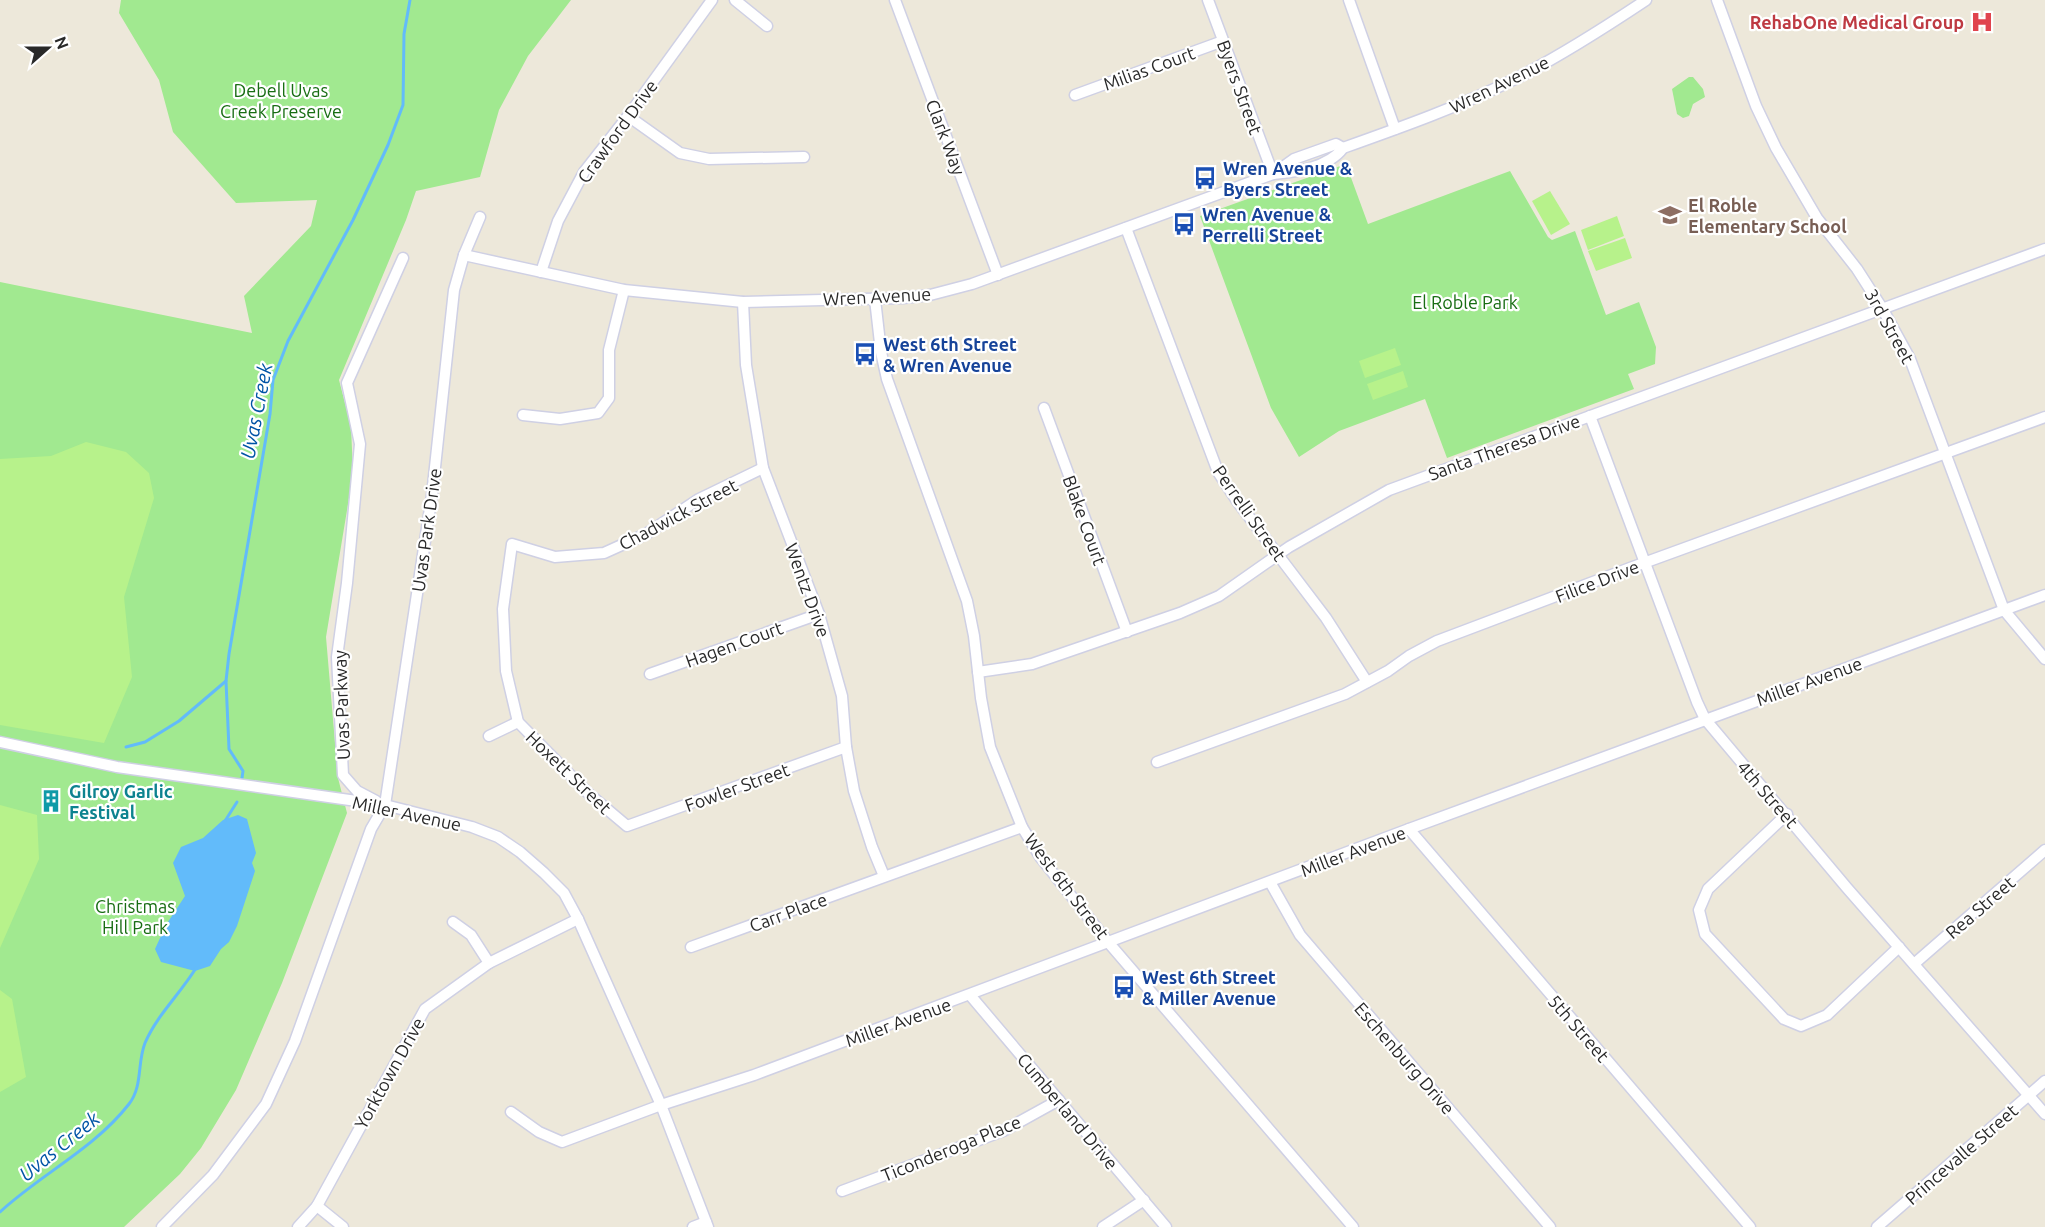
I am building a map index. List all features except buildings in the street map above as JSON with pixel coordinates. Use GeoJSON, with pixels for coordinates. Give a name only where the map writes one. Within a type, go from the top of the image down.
{"type":"FeatureCollection","features":[{"type":"Feature","properties":{"kind":"street","name":"Crawford Drive"},"geometry":{"type":"LineString","coordinates":[[541,273],[558,221],[584,172],[628,116],[712,0]]}},
{"type":"Feature","properties":{"kind":"street"},"geometry":{"type":"LineString","coordinates":[[735,0],[767,26]]}},
{"type":"Feature","properties":{"kind":"street","name":"Clark Way"},"geometry":{"type":"LineString","coordinates":[[895,0],[998,275]]}},
{"type":"Feature","properties":{"kind":"street","name":"Byers Street"},"geometry":{"type":"LineString","coordinates":[[1208,0],[1273,174]]}},
{"type":"Feature","properties":{"kind":"street"},"geometry":{"type":"LineString","coordinates":[[1349,0],[1395,129]]}},
{"type":"Feature","properties":{"kind":"street","name":"Wren Avenue"},"geometry":{"type":"LineString","coordinates":[[465,255],[624,290],[743,302],[874,299],[930,295],[955,290],[1273,174],[1298,172],[1336,158],[1343,148],[1476,97],[1517,78],[1569,50],[1646,0]]}},
{"type":"Feature","properties":{"kind":"street","name":"3rd Street"},"geometry":{"type":"LineString","coordinates":[[1717,0],[1756,106],[1776,148],[1817,218],[1857,269],[1882,308],[1910,359],[2004,610],[2045,659]]}},
{"type":"Feature","properties":{"kind":"street","name":"Milias Court"},"geometry":{"type":"LineString","coordinates":[[1075,94],[1223,41]]}},
{"type":"Feature","properties":{"kind":"street"},"geometry":{"type":"LineString","coordinates":[[628,116],[680,153],[709,159],[804,157]]}},
{"type":"Feature","properties":{"kind":"street","name":"Uvas Park Drive"},"geometry":{"type":"LineString","coordinates":[[385,805],[432,495],[454,290],[480,217]]}},
{"type":"Feature","properties":{"kind":"street","name":"Perrelli Street"},"geometry":{"type":"LineString","coordinates":[[1126,228],[1218,472],[1344,644],[1367,682]]}},
{"type":"Feature","properties":{"kind":"street","name":"Santa Theresa Drive"},"geometry":{"type":"LineString","coordinates":[[978,672],[1021,667],[1126,632],[1219,596],[1312,533],[1389,490],[2045,249]]}},
{"type":"Feature","properties":{"kind":"street","name":"Uvas Parkway"},"geometry":{"type":"LineString","coordinates":[[385,805],[357,791],[343,775],[337,657],[347,583],[360,444],[347,383],[403,258]]}},
{"type":"Feature","properties":{"kind":"street"},"geometry":{"type":"LineString","coordinates":[[523,415],[560,419],[598,413],[609,398],[609,350],[624,290]]}},
{"type":"Feature","properties":{"kind":"street","name":"West 6th Street"},"geometry":{"type":"LineString","coordinates":[[874,299],[887,379],[967,602],[990,747],[1022,827],[1041,858],[1108,942],[1353,1227]]}},
{"type":"Feature","properties":{"kind":"street","name":"Wentz Drive"},"geometry":{"type":"LineString","coordinates":[[743,302],[746,365],[763,468],[819,614],[842,696],[846,747],[854,790],[872,847],[885,876]]}},
{"type":"Feature","properties":{"kind":"street","name":"Blake Court"},"geometry":{"type":"LineString","coordinates":[[1044,408],[1126,632]]}},
{"type":"Feature","properties":{"kind":"street","name":"4th Street"},"geometry":{"type":"LineString","coordinates":[[1590,416],[1696,702],[1705,719],[1847,888],[2045,1114]]}},
{"type":"Feature","properties":{"kind":"street","name":"Filice Drive"},"geometry":{"type":"LineString","coordinates":[[1157,762],[1345,694],[1437,641],[2045,417]]}},
{"type":"Feature","properties":{"kind":"street","name":"Chadwick Street"},"geometry":{"type":"LineString","coordinates":[[555,557],[604,553],[646,534],[699,499],[763,468]]}},
{"type":"Feature","properties":{"kind":"street","name":"Hoxett Street"},"geometry":{"type":"LineString","coordinates":[[555,557],[512,544],[503,609],[506,670],[518,722],[589,794],[627,826]]}},
{"type":"Feature","properties":{"kind":"street","name":"Miller Avenue"},"geometry":{"type":"LineString","coordinates":[[661,1105],[754,1075],[1409,829],[2045,595]]}},
{"type":"Feature","properties":{"kind":"street","name":"Hagen Court"},"geometry":{"type":"LineString","coordinates":[[650,674],[819,614]]}},
{"type":"Feature","properties":{"kind":"street"},"geometry":{"type":"LineString","coordinates":[[489,736],[518,722]]}},
{"type":"Feature","properties":{"kind":"street","name":"Miller Avenue"},"geometry":{"type":"LineString","coordinates":[[0,742],[117,767],[385,805],[472,827],[498,837],[520,852],[564,893],[578,919],[661,1105],[707,1224]]}},
{"type":"Feature","properties":{"kind":"street","name":"Fowler Street"},"geometry":{"type":"LineString","coordinates":[[627,826],[846,747]]}},
{"type":"Feature","properties":{"kind":"street"},"geometry":{"type":"LineString","coordinates":[[162,1227],[213,1175],[266,1104],[295,1041],[372,829],[385,805]]}},
{"type":"Feature","properties":{"kind":"street"},"geometry":{"type":"LineString","coordinates":[[1786,814],[1708,889],[1699,910],[1705,934],[1784,1019],[1801,1026],[1827,1015],[1899,947]]}},
{"type":"Feature","properties":{"kind":"street","name":"Carr Place"},"geometry":{"type":"LineString","coordinates":[[691,947],[1022,827]]}},
{"type":"Feature","properties":{"kind":"street","name":"5th Street"},"geometry":{"type":"LineString","coordinates":[[1409,829],[1750,1227]]}},
{"type":"Feature","properties":{"kind":"street","name":"Rea Street"},"geometry":{"type":"LineString","coordinates":[[1914,964],[2045,850]]}},
{"type":"Feature","properties":{"kind":"street","name":"Eschenburg Drive"},"geometry":{"type":"LineString","coordinates":[[1270,882],[1300,935],[1550,1227]]}},
{"type":"Feature","properties":{"kind":"street","name":"Yorktown Drive"},"geometry":{"type":"LineString","coordinates":[[298,1227],[317,1206],[425,1008],[489,963],[578,919]]}},
{"type":"Feature","properties":{"kind":"street"},"geometry":{"type":"LineString","coordinates":[[453,922],[471,935],[489,963]]}},
{"type":"Feature","properties":{"kind":"street","name":"Cumberland Drive"},"geometry":{"type":"LineString","coordinates":[[970,995],[1166,1227]]}},
{"type":"Feature","properties":{"kind":"street","name":"Princevalle Street"},"geometry":{"type":"LineString","coordinates":[[1877,1227],[2045,1082]]}},
{"type":"Feature","properties":{"kind":"street","name":"Ticonderoga Place"},"geometry":{"type":"LineString","coordinates":[[842,1191],[1003,1131],[1059,1100]]}},
{"type":"Feature","properties":{"kind":"street"},"geometry":{"type":"LineString","coordinates":[[511,1112],[539,1132],[562,1142],[661,1105]]}},
{"type":"Feature","properties":{"kind":"street"},"geometry":{"type":"LineString","coordinates":[[1103,1227],[1144,1200]]}},
{"type":"Feature","properties":{"kind":"street"},"geometry":{"type":"LineString","coordinates":[[317,1206],[343,1227]]}},
{"type":"Feature","properties":{"kind":"street"},"geometry":{"type":"LineString","coordinates":[[693,1227],[707,1224]]}},
{"type":"Feature","properties":{"kind":"green space"},"geometry":{"type":"Polygon","coordinates":[[[121,0],[571,0],[528,56],[499,110],[480,177],[416,191],[339,380],[351,426],[353,474],[326,637],[338,778],[347,813],[282,983],[236,1090],[201,1148],[180,1174],[124,1227],[0,1227],[0,282],[252,333],[244,296],[311,226],[317,200],[236,203],[173,132],[159,80],[119,13],[121,0]]]}},
{"type":"Feature","properties":{"kind":"green space"},"geometry":{"type":"Polygon","coordinates":[[[1689,77],[1693,77],[1703,89],[1705,97],[1693,104],[1689,116],[1683,118],[1677,114],[1672,89],[1689,77]]]}},
{"type":"Feature","properties":{"kind":"green space","name":"El Roble Park"},"geometry":{"type":"Polygon","coordinates":[[[1346,164],[1368,224],[1510,171],[1548,237],[1552,240],[1575,231],[1606,315],[1639,302],[1656,347],[1655,364],[1628,374],[1634,389],[1447,458],[1425,399],[1339,431],[1299,457],[1271,408],[1200,216],[1346,164]]]}},
{"type":"Feature","properties":{"kind":"green space"},"geometry":{"type":"Polygon","coordinates":[[[1550,191],[1570,224],[1551,235],[1532,201],[1550,191]]]}},
{"type":"Feature","properties":{"kind":"green space"},"geometry":{"type":"Polygon","coordinates":[[[1617,216],[1624,236],[1588,250],[1581,230],[1617,216]]]}},
{"type":"Feature","properties":{"kind":"green space"},"geometry":{"type":"Polygon","coordinates":[[[1625,238],[1632,258],[1596,271],[1588,251],[1625,238]]]}},
{"type":"Feature","properties":{"kind":"green space"},"geometry":{"type":"Polygon","coordinates":[[[1395,348],[1401,365],[1365,378],[1359,361],[1395,348]]]}},
{"type":"Feature","properties":{"kind":"green space"},"geometry":{"type":"Polygon","coordinates":[[[1403,371],[1408,387],[1373,400],[1367,384],[1403,371]]]}},
{"type":"Feature","properties":{"kind":"green space"},"geometry":{"type":"Polygon","coordinates":[[[86,442],[126,452],[149,473],[154,498],[124,597],[132,677],[104,743],[0,725],[0,459],[51,456],[86,442]]]}},
{"type":"Feature","properties":{"kind":"green space"},"geometry":{"type":"Polygon","coordinates":[[[0,805],[37,815],[39,859],[0,948],[0,805]]]}},
{"type":"Feature","properties":{"kind":"green space"},"geometry":{"type":"Polygon","coordinates":[[[0,990],[12,999],[26,1077],[0,1092],[0,990]]]}},
{"type":"Feature","properties":{"kind":"water"},"geometry":{"type":"Polygon","coordinates":[[[238,815],[247,819],[256,853],[252,863],[255,871],[237,926],[229,942],[221,949],[210,966],[195,971],[161,962],[155,949],[166,925],[185,896],[173,863],[181,847],[203,838],[223,820],[238,815]]]}},
{"type":"Feature","properties":{"kind":"waterway","name":"Uvas Creek"},"geometry":{"type":"LineString","coordinates":[[242,778],[243,771],[229,749],[226,681],[270,414],[273,380],[288,341],[353,220],[388,145],[403,105],[404,34],[410,0]]}},
{"type":"Feature","properties":{"kind":"waterway"},"geometry":{"type":"LineString","coordinates":[[126,747],[145,742],[179,721],[226,681]]}},
{"type":"Feature","properties":{"kind":"waterway","name":"Uvas Creek"},"geometry":{"type":"LineString","coordinates":[[225,821],[237,802]]}},
{"type":"Feature","properties":{"kind":"waterway","name":"Uvas Creek"},"geometry":{"type":"LineString","coordinates":[[0,1212],[100,1135],[129,1104],[136,1090],[145,1043],[162,1014],[196,968]]}},
{"type":"Feature","properties":{"kind":"place","name":"RehabOne Medical Group"},"geometry":{"type":"Point","coordinates":[1982,22]}},
{"type":"Feature","properties":{"kind":"place","name":"Wren Avenue & Byers Street"},"geometry":{"type":"Point","coordinates":[1205,178]}},
{"type":"Feature","properties":{"kind":"place","name":"El Roble Elementary School"},"geometry":{"type":"Point","coordinates":[1670,215]}},
{"type":"Feature","properties":{"kind":"place","name":"Wren Avenue & Perrelli Street"},"geometry":{"type":"Point","coordinates":[1184,224]}},
{"type":"Feature","properties":{"kind":"place","name":"West 6th Street & Wren Avenue"},"geometry":{"type":"Point","coordinates":[865,354]}},
{"type":"Feature","properties":{"kind":"place","name":"Gilroy Garlic Festival"},"geometry":{"type":"Point","coordinates":[51,801]}},
{"type":"Feature","properties":{"kind":"place","name":"West 6th Street & Miller Avenue"},"geometry":{"type":"Point","coordinates":[1124,987]}},
{"type":"Feature","properties":{"kind":"park label","name":"Debell Uvas Creek Preserve"},"geometry":{"type":"Point","coordinates":[281,100]}},
{"type":"Feature","properties":{"kind":"park label","name":"Christmas Hill Park"},"geometry":{"type":"Point","coordinates":[135,916]}}]}
